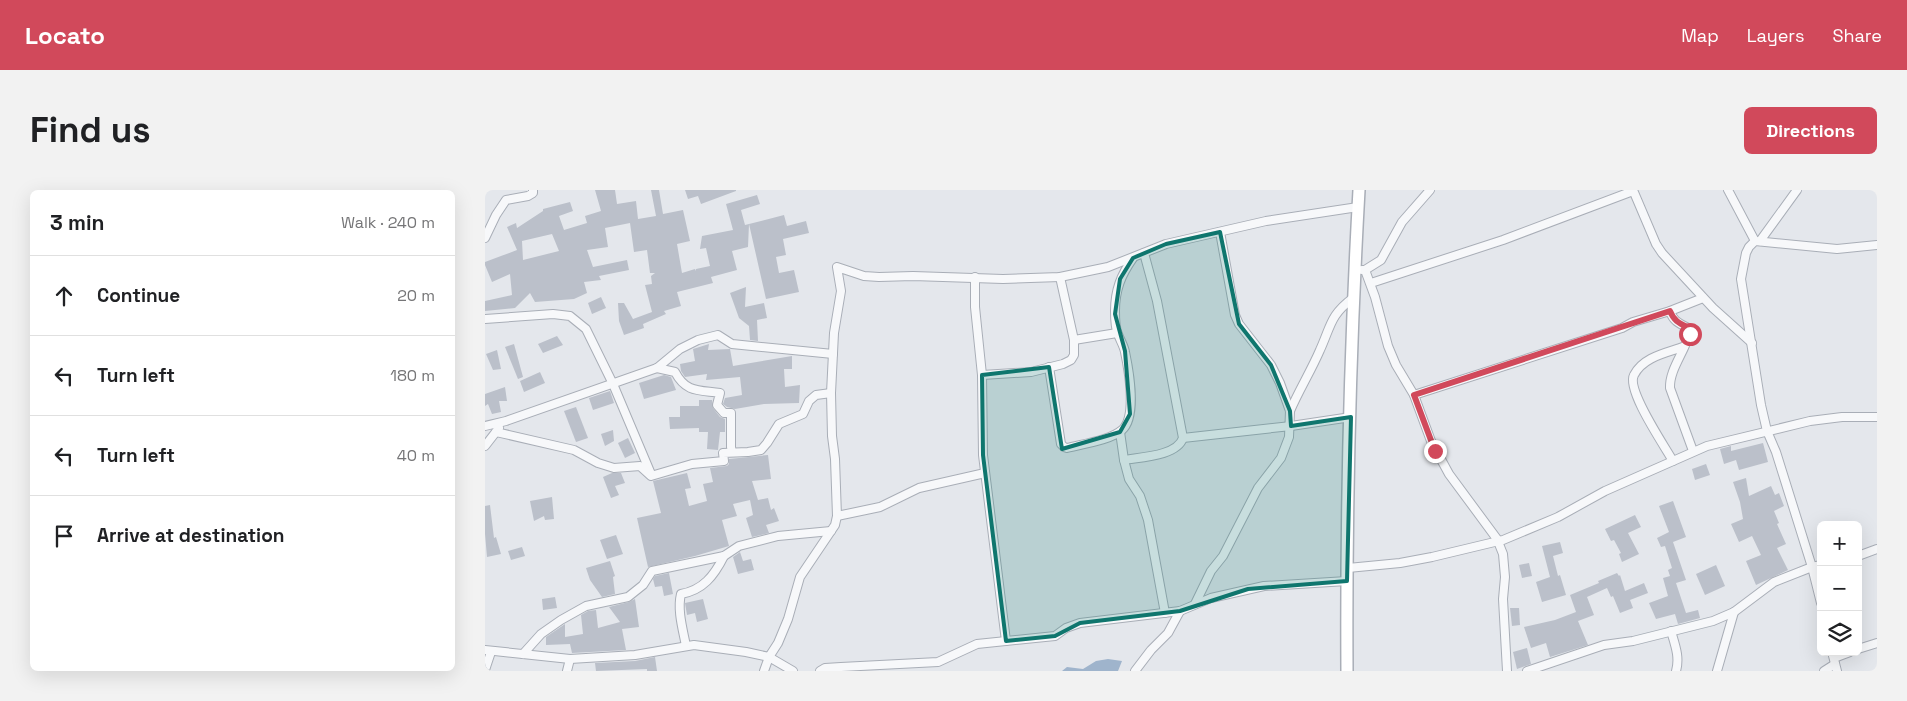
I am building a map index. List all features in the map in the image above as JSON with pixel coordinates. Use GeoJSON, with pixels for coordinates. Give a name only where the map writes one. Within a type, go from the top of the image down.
{"type":"FeatureCollection","features":[{"type":"Feature","properties":{"kind":"street"},"geometry":{"type":"LineString","coordinates":[[485,238],[506,200],[528,196],[533,193],[533,190]]}},
{"type":"Feature","properties":{"kind":"street"},"geometry":{"type":"LineString","coordinates":[[1347,671],[1353,298],[1359,270],[1359,190]]}},
{"type":"Feature","properties":{"kind":"street"},"geometry":{"type":"LineString","coordinates":[[1359,270],[1381,260],[1402,222],[1430,190]]}},
{"type":"Feature","properties":{"kind":"street"},"geometry":{"type":"LineString","coordinates":[[1371,284],[1503,240],[1633,190],[1656,244],[1703,298],[1752,343]]}},
{"type":"Feature","properties":{"kind":"street"},"geometry":{"type":"LineString","coordinates":[[1728,190],[1757,241]]}},
{"type":"Feature","properties":{"kind":"street"},"geometry":{"type":"LineString","coordinates":[[1797,190],[1757,241],[1749,247],[1741,279],[1767,431],[1776,452],[1817,587]]}},
{"type":"Feature","properties":{"kind":"street"},"geometry":{"type":"LineString","coordinates":[[764,671],[788,619],[800,577],[835,525],[837,516],[831,393],[834,333],[841,291],[837,267],[863,276],[1003,279],[1059,277],[1108,267],[1166,244],[1266,221],[1358,207]]}},
{"type":"Feature","properties":{"kind":"street"},"geometry":{"type":"LineString","coordinates":[[1195,604],[1211,571],[1223,556],[1258,488],[1281,458],[1291,426],[1290,411],[1271,365],[1239,324],[1235,315],[1220,232]]}},
{"type":"Feature","properties":{"kind":"street"},"geometry":{"type":"LineString","coordinates":[[1757,241],[1837,249],[1877,245]]}},
{"type":"Feature","properties":{"kind":"street"},"geometry":{"type":"LineString","coordinates":[[1124,460],[1157,455],[1175,449],[1181,444],[1183,438],[1157,301],[1144,253]]}},
{"type":"Feature","properties":{"kind":"street"},"geometry":{"type":"LineString","coordinates":[[1049,367],[1061,444],[1064,447],[1085,444],[1120,432],[1126,426],[1131,414],[1125,351],[1117,333],[1115,314],[1117,288],[1120,279],[1133,258]]}},
{"type":"Feature","properties":{"kind":"street"},"geometry":{"type":"LineString","coordinates":[[1359,270],[1371,284],[1387,346],[1414,395],[1431,441],[1442,463],[1498,542],[1503,554],[1505,577],[1503,599],[1507,671]]}},
{"type":"Feature","properties":{"kind":"street"},"geometry":{"type":"LineString","coordinates":[[975,277],[975,307],[982,375],[983,455],[1006,641]]}},
{"type":"Feature","properties":{"kind":"street"},"geometry":{"type":"LineString","coordinates":[[982,375],[1031,372],[1071,360],[1074,355],[1074,340],[1059,277]]}},
{"type":"Feature","properties":{"kind":"street"},"geometry":{"type":"LineString","coordinates":[[1290,411],[1320,351],[1331,322],[1341,307],[1353,298]]}},
{"type":"Feature","properties":{"kind":"street"},"geometry":{"type":"LineString","coordinates":[[1414,395],[1670,311],[1703,298]]}},
{"type":"Feature","properties":{"kind":"street"},"geometry":{"type":"LineString","coordinates":[[1670,311],[1678,322],[1689,328],[1690,334],[1688,342],[1683,347],[1669,379],[1670,388],[1693,451]]}},
{"type":"Feature","properties":{"kind":"street"},"geometry":{"type":"LineString","coordinates":[[485,319],[553,314],[571,316],[586,329],[613,384],[651,476]]}},
{"type":"Feature","properties":{"kind":"street"},"geometry":{"type":"LineString","coordinates":[[1074,340],[1117,333]]}},
{"type":"Feature","properties":{"kind":"street"},"geometry":{"type":"LineString","coordinates":[[485,426],[505,421],[657,368],[698,340],[718,335],[732,344],[833,354]]}},
{"type":"Feature","properties":{"kind":"street"},"geometry":{"type":"LineString","coordinates":[[1673,461],[1638,400],[1632,382],[1634,375],[1642,364],[1653,357],[1683,347]]}},
{"type":"Feature","properties":{"kind":"street"},"geometry":{"type":"LineString","coordinates":[[657,368],[675,372],[680,382],[689,389],[720,393],[717,405],[724,413],[731,413],[732,452]]}},
{"type":"Feature","properties":{"kind":"street"},"geometry":{"type":"LineString","coordinates":[[651,476],[692,464],[724,461],[723,453],[761,450],[779,424],[803,414],[809,401],[816,396],[831,393]]}},
{"type":"Feature","properties":{"kind":"street"},"geometry":{"type":"LineString","coordinates":[[1183,438],[1351,417]]}},
{"type":"Feature","properties":{"kind":"street"},"geometry":{"type":"LineString","coordinates":[[1348,568],[1400,563],[1461,552],[1498,542],[1526,532],[1595,496],[1693,451],[1767,431],[1828,418],[1877,417]]}},
{"type":"Feature","properties":{"kind":"street"},"geometry":{"type":"LineString","coordinates":[[485,446],[505,421]]}},
{"type":"Feature","properties":{"kind":"street"},"geometry":{"type":"LineString","coordinates":[[496,432],[574,450],[598,463],[614,468],[640,466],[651,476]]}},
{"type":"Feature","properties":{"kind":"street"},"geometry":{"type":"LineString","coordinates":[[1120,432],[1129,478],[1140,496],[1148,520],[1165,613]]}},
{"type":"Feature","properties":{"kind":"street"},"geometry":{"type":"LineString","coordinates":[[837,516],[880,507],[919,488],[985,472]]}},
{"type":"Feature","properties":{"kind":"street"},"geometry":{"type":"LineString","coordinates":[[523,654],[541,634],[569,615],[586,606],[628,597],[643,585],[652,571],[724,556],[739,546],[778,536],[831,531]]}},
{"type":"Feature","properties":{"kind":"street"},"geometry":{"type":"LineString","coordinates":[[1862,555],[1877,549]]}},
{"type":"Feature","properties":{"kind":"street"},"geometry":{"type":"LineString","coordinates":[[686,646],[681,617],[681,594],[691,592],[715,574],[724,556]]}},
{"type":"Feature","properties":{"kind":"street"},"geometry":{"type":"LineString","coordinates":[[1527,671],[1595,648],[1633,641],[1713,621],[1734,612],[1774,582],[1817,566]]}},
{"type":"Feature","properties":{"kind":"street"},"geometry":{"type":"LineString","coordinates":[[820,671],[825,668],[938,662],[977,644],[1055,636],[1066,628],[1087,622],[1180,611],[1195,604],[1264,586],[1347,581]]}},
{"type":"Feature","properties":{"kind":"street"},"geometry":{"type":"LineString","coordinates":[[1135,671],[1151,650],[1168,633],[1180,611]]}},
{"type":"Feature","properties":{"kind":"street"},"geometry":{"type":"LineString","coordinates":[[1717,671],[1734,612]]}},
{"type":"Feature","properties":{"kind":"street"},"geometry":{"type":"LineString","coordinates":[[1671,631],[1678,656],[1678,664],[1675,671]]}},
{"type":"Feature","properties":{"kind":"street"},"geometry":{"type":"LineString","coordinates":[[1862,648],[1877,643]]}},
{"type":"Feature","properties":{"kind":"street"},"geometry":{"type":"LineString","coordinates":[[485,670],[488,651],[570,659],[635,655],[686,646],[703,646],[769,657],[793,671]]}},
{"type":"Feature","properties":{"kind":"street"},"geometry":{"type":"LineString","coordinates":[[567,671],[570,659]]}},
{"type":"Feature","properties":{"kind":"street"},"geometry":{"type":"LineString","coordinates":[[1824,671],[1834,661]]}},
{"type":"Feature","properties":{"kind":"highlighted area"},"geometry":{"type":"Polygon","coordinates":[[[1220,232],[1239,324],[1271,365],[1290,411],[1291,426],[1351,417],[1347,581],[1248,589],[1180,611],[1080,623],[1055,636],[1006,641],[983,455],[982,375],[1049,367],[1062,449],[1120,432],[1130,414],[1125,351],[1115,314],[1120,279],[1133,258],[1166,244],[1220,232]]]}},
{"type":"Feature","properties":{"kind":"water"},"geometry":{"type":"Polygon","coordinates":[[[1108,659],[1122,661],[1118,671],[1062,671],[1067,667],[1083,669],[1096,661],[1108,659]]]}},
{"type":"Feature","properties":{"kind":"building"},"geometry":{"type":"Polygon","coordinates":[[[595,190],[615,190],[617,204],[636,201],[638,219],[656,216],[651,190],[659,190],[663,214],[683,210],[690,241],[677,244],[682,273],[710,266],[706,248],[700,249],[702,236],[733,230],[726,204],[757,195],[760,204],[741,210],[745,225],[749,224],[748,247],[732,251],[737,270],[711,277],[713,283],[677,292],[681,306],[664,311],[666,314],[643,324],[644,328],[624,335],[619,321],[618,303],[624,303],[633,319],[652,312],[645,285],[652,284],[651,276],[655,273],[650,273],[647,250],[634,252],[630,223],[605,228],[608,247],[587,250],[593,267],[627,260],[629,270],[599,276],[601,280],[584,282],[587,293],[574,299],[535,302],[530,293],[515,308],[485,311],[485,301],[512,295],[510,274],[492,282],[485,265],[485,262],[517,250],[507,227],[516,223],[517,228],[543,211],[543,209],[570,202],[573,211],[559,216],[564,230],[587,223],[585,216],[601,211],[595,190]],[[552,234],[522,241],[523,260],[559,251],[552,234]]]}},
{"type":"Feature","properties":{"kind":"building"},"geometry":{"type":"Polygon","coordinates":[[[685,190],[736,191],[701,204],[698,196],[688,199],[685,190]]]}},
{"type":"Feature","properties":{"kind":"building"},"geometry":{"type":"Polygon","coordinates":[[[784,215],[787,226],[806,221],[809,233],[783,239],[786,255],[776,257],[779,273],[794,270],[799,292],[766,299],[749,224],[784,215]]]}},
{"type":"Feature","properties":{"kind":"building"},"geometry":{"type":"Polygon","coordinates":[[[746,287],[745,307],[764,303],[767,318],[757,320],[758,341],[750,340],[749,326],[739,318],[730,293],[746,287]]]}},
{"type":"Feature","properties":{"kind":"building"},"geometry":{"type":"Polygon","coordinates":[[[601,297],[606,308],[592,314],[588,303],[601,297]]]}},
{"type":"Feature","properties":{"kind":"building"},"geometry":{"type":"Polygon","coordinates":[[[557,336],[563,345],[543,353],[538,344],[557,336]]]}},
{"type":"Feature","properties":{"kind":"building"},"geometry":{"type":"Polygon","coordinates":[[[514,344],[523,377],[518,379],[505,347],[514,344]]]}},
{"type":"Feature","properties":{"kind":"building"},"geometry":{"type":"Polygon","coordinates":[[[709,344],[708,350],[730,349],[733,366],[792,356],[792,369],[784,369],[785,387],[800,385],[799,403],[764,404],[735,409],[727,407],[723,404],[725,398],[742,395],[740,377],[706,380],[707,374],[685,377],[681,371],[680,364],[695,361],[693,349],[709,344]]]}},
{"type":"Feature","properties":{"kind":"building"},"geometry":{"type":"Polygon","coordinates":[[[497,350],[501,369],[493,370],[486,354],[497,350]]]}},
{"type":"Feature","properties":{"kind":"building"},"geometry":{"type":"Polygon","coordinates":[[[540,372],[545,383],[524,392],[520,381],[540,372]]]}},
{"type":"Feature","properties":{"kind":"building"},"geometry":{"type":"Polygon","coordinates":[[[664,375],[671,377],[676,390],[644,399],[639,383],[664,375]]]}},
{"type":"Feature","properties":{"kind":"building"},"geometry":{"type":"Polygon","coordinates":[[[505,387],[507,401],[499,401],[501,412],[492,414],[488,404],[485,406],[485,394],[505,387]]]}},
{"type":"Feature","properties":{"kind":"building"},"geometry":{"type":"Polygon","coordinates":[[[610,391],[614,403],[593,410],[589,398],[610,391]]]}},
{"type":"Feature","properties":{"kind":"building"},"geometry":{"type":"Polygon","coordinates":[[[699,400],[712,400],[713,408],[720,417],[725,419],[725,432],[720,432],[718,450],[707,449],[708,432],[699,432],[699,428],[670,429],[669,417],[680,417],[680,406],[699,406],[699,400]]]}},
{"type":"Feature","properties":{"kind":"building"},"geometry":{"type":"Polygon","coordinates":[[[576,407],[588,438],[576,442],[564,411],[576,407]]]}},
{"type":"Feature","properties":{"kind":"building"},"geometry":{"type":"Polygon","coordinates":[[[613,430],[614,441],[605,446],[601,434],[613,430]]]}},
{"type":"Feature","properties":{"kind":"building"},"geometry":{"type":"Polygon","coordinates":[[[628,438],[635,453],[625,458],[618,443],[628,438]]]}},
{"type":"Feature","properties":{"kind":"building"},"geometry":{"type":"Polygon","coordinates":[[[1763,443],[1768,462],[1739,470],[1736,460],[1724,464],[1720,449],[1731,446],[1731,451],[1763,443]]]}},
{"type":"Feature","properties":{"kind":"building"},"geometry":{"type":"Polygon","coordinates":[[[768,455],[771,479],[752,481],[758,500],[768,498],[771,510],[774,508],[779,521],[766,525],[769,533],[752,537],[746,518],[753,515],[750,500],[733,504],[737,516],[722,520],[729,546],[648,567],[637,518],[661,513],[653,481],[687,473],[691,488],[685,489],[689,506],[707,501],[703,484],[713,482],[710,468],[727,466],[729,459],[768,455]]]}},
{"type":"Feature","properties":{"kind":"building"},"geometry":{"type":"Polygon","coordinates":[[[1706,464],[1710,475],[1695,480],[1692,469],[1706,464]]]}},
{"type":"Feature","properties":{"kind":"building"},"geometry":{"type":"Polygon","coordinates":[[[612,473],[621,473],[625,483],[615,486],[619,495],[611,498],[603,477],[612,473]]]}},
{"type":"Feature","properties":{"kind":"building"},"geometry":{"type":"Polygon","coordinates":[[[1746,478],[1749,496],[1771,486],[1775,495],[1779,493],[1784,506],[1774,511],[1779,523],[1777,524],[1786,544],[1777,548],[1788,570],[1756,585],[1746,561],[1761,555],[1752,536],[1739,542],[1731,524],[1743,519],[1740,502],[1733,482],[1746,478]]]}},
{"type":"Feature","properties":{"kind":"building"},"geometry":{"type":"Polygon","coordinates":[[[552,497],[554,519],[545,520],[544,516],[534,521],[530,501],[552,497]]]}},
{"type":"Feature","properties":{"kind":"building"},"geometry":{"type":"Polygon","coordinates":[[[1673,501],[1686,537],[1673,542],[1686,580],[1676,583],[1686,613],[1698,610],[1700,618],[1678,624],[1675,614],[1656,619],[1649,603],[1668,596],[1663,578],[1670,576],[1668,570],[1672,568],[1665,546],[1661,547],[1657,538],[1669,532],[1659,506],[1673,501]]]}},
{"type":"Feature","properties":{"kind":"building"},"geometry":{"type":"Polygon","coordinates":[[[490,505],[494,538],[496,537],[501,554],[487,557],[485,506],[490,505]]]}},
{"type":"Feature","properties":{"kind":"building"},"geometry":{"type":"Polygon","coordinates":[[[1635,515],[1641,527],[1628,533],[1639,554],[1622,562],[1619,554],[1621,553],[1614,540],[1611,541],[1605,529],[1635,515]]]}},
{"type":"Feature","properties":{"kind":"building"},"geometry":{"type":"Polygon","coordinates":[[[616,535],[623,554],[607,559],[600,540],[616,535]]]}},
{"type":"Feature","properties":{"kind":"building"},"geometry":{"type":"Polygon","coordinates":[[[1560,542],[1563,553],[1553,556],[1558,576],[1560,575],[1566,595],[1542,602],[1536,582],[1550,577],[1542,546],[1560,542]]]}},
{"type":"Feature","properties":{"kind":"building"},"geometry":{"type":"Polygon","coordinates":[[[522,547],[525,556],[511,560],[508,551],[522,547]]]}},
{"type":"Feature","properties":{"kind":"building"},"geometry":{"type":"Polygon","coordinates":[[[740,552],[743,561],[751,559],[754,570],[738,574],[733,557],[740,552]]]}},
{"type":"Feature","properties":{"kind":"building"},"geometry":{"type":"Polygon","coordinates":[[[610,561],[615,576],[613,577],[615,594],[602,597],[590,580],[586,568],[610,561]]]}},
{"type":"Feature","properties":{"kind":"building"},"geometry":{"type":"Polygon","coordinates":[[[1529,563],[1532,576],[1522,578],[1519,565],[1529,563]]]}},
{"type":"Feature","properties":{"kind":"building"},"geometry":{"type":"Polygon","coordinates":[[[1716,565],[1725,586],[1705,595],[1696,574],[1716,565]]]}},
{"type":"Feature","properties":{"kind":"building"},"geometry":{"type":"Polygon","coordinates":[[[669,573],[673,594],[664,596],[662,586],[655,587],[653,579],[655,576],[669,573]]]}},
{"type":"Feature","properties":{"kind":"building"},"geometry":{"type":"Polygon","coordinates":[[[1617,573],[1620,575],[1625,591],[1644,583],[1648,593],[1630,600],[1633,608],[1620,613],[1613,596],[1611,597],[1607,588],[1587,597],[1594,615],[1578,621],[1588,645],[1550,657],[1546,643],[1531,648],[1524,627],[1555,620],[1576,612],[1570,595],[1617,573]]]}},
{"type":"Feature","properties":{"kind":"building"},"geometry":{"type":"Polygon","coordinates":[[[555,597],[557,608],[543,610],[542,599],[555,597]]]}},
{"type":"Feature","properties":{"kind":"building"},"geometry":{"type":"Polygon","coordinates":[[[635,599],[639,627],[622,629],[626,650],[572,653],[570,644],[546,645],[546,637],[565,624],[565,637],[583,634],[581,615],[588,611],[596,610],[598,628],[620,622],[609,607],[635,599]]]}},
{"type":"Feature","properties":{"kind":"building"},"geometry":{"type":"Polygon","coordinates":[[[703,599],[708,619],[697,622],[695,613],[687,615],[685,603],[703,599]]]}},
{"type":"Feature","properties":{"kind":"building"},"geometry":{"type":"Polygon","coordinates":[[[1510,608],[1519,608],[1520,625],[1512,626],[1510,608]]]}},
{"type":"Feature","properties":{"kind":"building"},"geometry":{"type":"Polygon","coordinates":[[[1527,648],[1531,664],[1517,669],[1513,652],[1527,648]]]}},
{"type":"Feature","properties":{"kind":"building"},"geometry":{"type":"Polygon","coordinates":[[[655,657],[657,671],[647,671],[647,669],[596,671],[595,663],[635,661],[655,657]]]}},
{"type":"Feature","properties":{"kind":"route"},"geometry":{"type":"LineString","coordinates":[[1435,451],[1414,395],[1670,311],[1678,322],[1689,328],[1690,334]]}}]}
